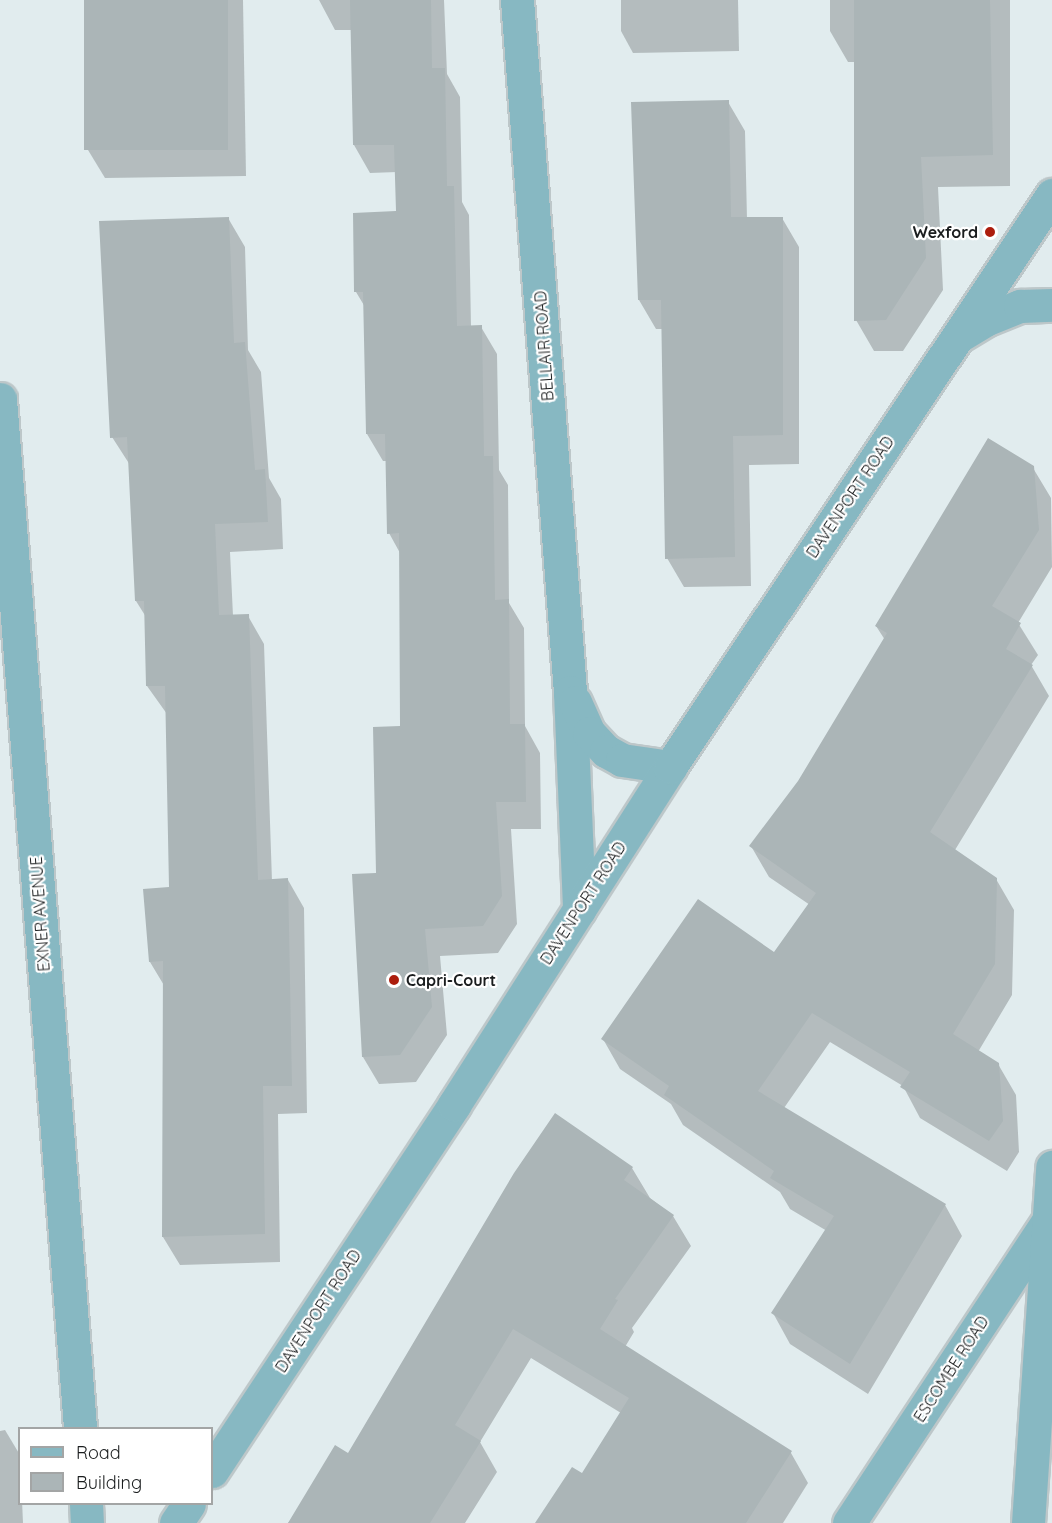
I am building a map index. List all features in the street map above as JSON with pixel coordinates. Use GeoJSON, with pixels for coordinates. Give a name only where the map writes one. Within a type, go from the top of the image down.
{"type":"FeatureCollection","features":[{"type":"Feature","properties":{"kind":"street","name":"BELLAIR ROAD"},"geometry":{"type":"LineString","coordinates":[[517,0],[570,692],[579,910]]}},
{"type":"Feature","properties":{"kind":"street","name":"DAVENPORT ROAD"},"geometry":{"type":"LineString","coordinates":[[213,1469],[670,767],[1052,195]]}},
{"type":"Feature","properties":{"kind":"street","name":"DAVENPORT ROAD"},"geometry":{"type":"LineString","coordinates":[[958,337],[1008,310],[1052,305]]}},
{"type":"Feature","properties":{"kind":"street","name":"EXNER AVENUE"},"geometry":{"type":"LineString","coordinates":[[1,420],[80,1427]]}},
{"type":"Feature","properties":{"kind":"street","name":"BELLAIR ROAD"},"geometry":{"type":"LineString","coordinates":[[570,692],[589,733],[606,751],[632,763],[670,767]]}},
{"type":"Feature","properties":{"kind":"street"},"geometry":{"type":"LineString","coordinates":[[1028,1523],[1052,1167]]}},
{"type":"Feature","properties":{"kind":"street","name":"ESCOMBE ROAD"},"geometry":{"type":"LineString","coordinates":[[849,1523],[1050,1218]]}},
{"type":"Feature","properties":{"kind":"street"},"geometry":{"type":"LineString","coordinates":[[86,1505],[87,1523]]}},
{"type":"Feature","properties":{"kind":"street"},"geometry":{"type":"LineString","coordinates":[[176,1523],[188,1505]]}},
{"type":"Feature","properties":{"kind":"building"},"geometry":{"type":"Polygon","coordinates":[[[84,0],[228,0],[228,150],[84,150],[84,0]]]}},
{"type":"Feature","properties":{"kind":"building"},"geometry":{"type":"Polygon","coordinates":[[[350,0],[431,0],[432,68],[445,68],[447,186],[454,186],[457,326],[482,325],[484,456],[493,456],[495,600],[509,599],[510,724],[525,724],[526,802],[496,802],[502,896],[483,926],[425,929],[432,1007],[400,1055],[362,1057],[352,874],[376,873],[373,727],[400,726],[399,533],[387,534],[385,434],[366,434],[363,292],[354,292],[353,213],[396,211],[394,145],[353,145],[350,0]]]}},
{"type":"Feature","properties":{"kind":"building"},"geometry":{"type":"Polygon","coordinates":[[[854,0],[990,0],[993,155],[921,157],[926,258],[886,320],[854,321],[854,0]]]}},
{"type":"Feature","properties":{"kind":"building"},"geometry":{"type":"Polygon","coordinates":[[[729,100],[731,217],[783,217],[783,435],[733,436],[735,557],[665,559],[661,300],[638,300],[631,102],[729,100]]]}},
{"type":"Feature","properties":{"kind":"building"},"geometry":{"type":"Polygon","coordinates":[[[229,217],[234,343],[245,342],[255,470],[265,469],[268,522],[215,524],[219,615],[249,614],[258,880],[288,878],[292,1086],[263,1086],[265,1234],[162,1237],[163,961],[149,962],[143,889],[169,887],[165,686],[146,686],[144,601],[135,601],[127,437],[110,438],[99,221],[229,217]]]}},
{"type":"Feature","properties":{"kind":"building"},"geometry":{"type":"Polygon","coordinates":[[[988,438],[1034,466],[1039,530],[992,606],[1021,623],[1006,649],[1033,665],[930,832],[997,878],[995,964],[953,1034],[999,1063],[1003,1121],[989,1141],[900,1087],[910,1072],[812,1013],[758,1091],[946,1204],[850,1364],[771,1313],[834,1216],[770,1178],[774,1171],[664,1095],[669,1086],[601,1039],[698,899],[774,952],[816,893],[749,846],[798,781],[887,633],[875,626],[988,438]]]}},
{"type":"Feature","properties":{"kind":"building"},"geometry":{"type":"Polygon","coordinates":[[[555,1113],[633,1167],[624,1180],[674,1215],[615,1299],[618,1300],[600,1329],[792,1451],[746,1523],[535,1523],[572,1467],[582,1473],[629,1398],[513,1329],[455,1425],[481,1441],[430,1523],[288,1523],[335,1445],[348,1453],[514,1173],[555,1113]]]}},
{"type":"Feature","properties":{"kind":"place","name":"Wexford"},"geometry":{"type":"Point","coordinates":[990,232]}},
{"type":"Feature","properties":{"kind":"place","name":"Capri-Court"},"geometry":{"type":"Point","coordinates":[394,980]}}]}
